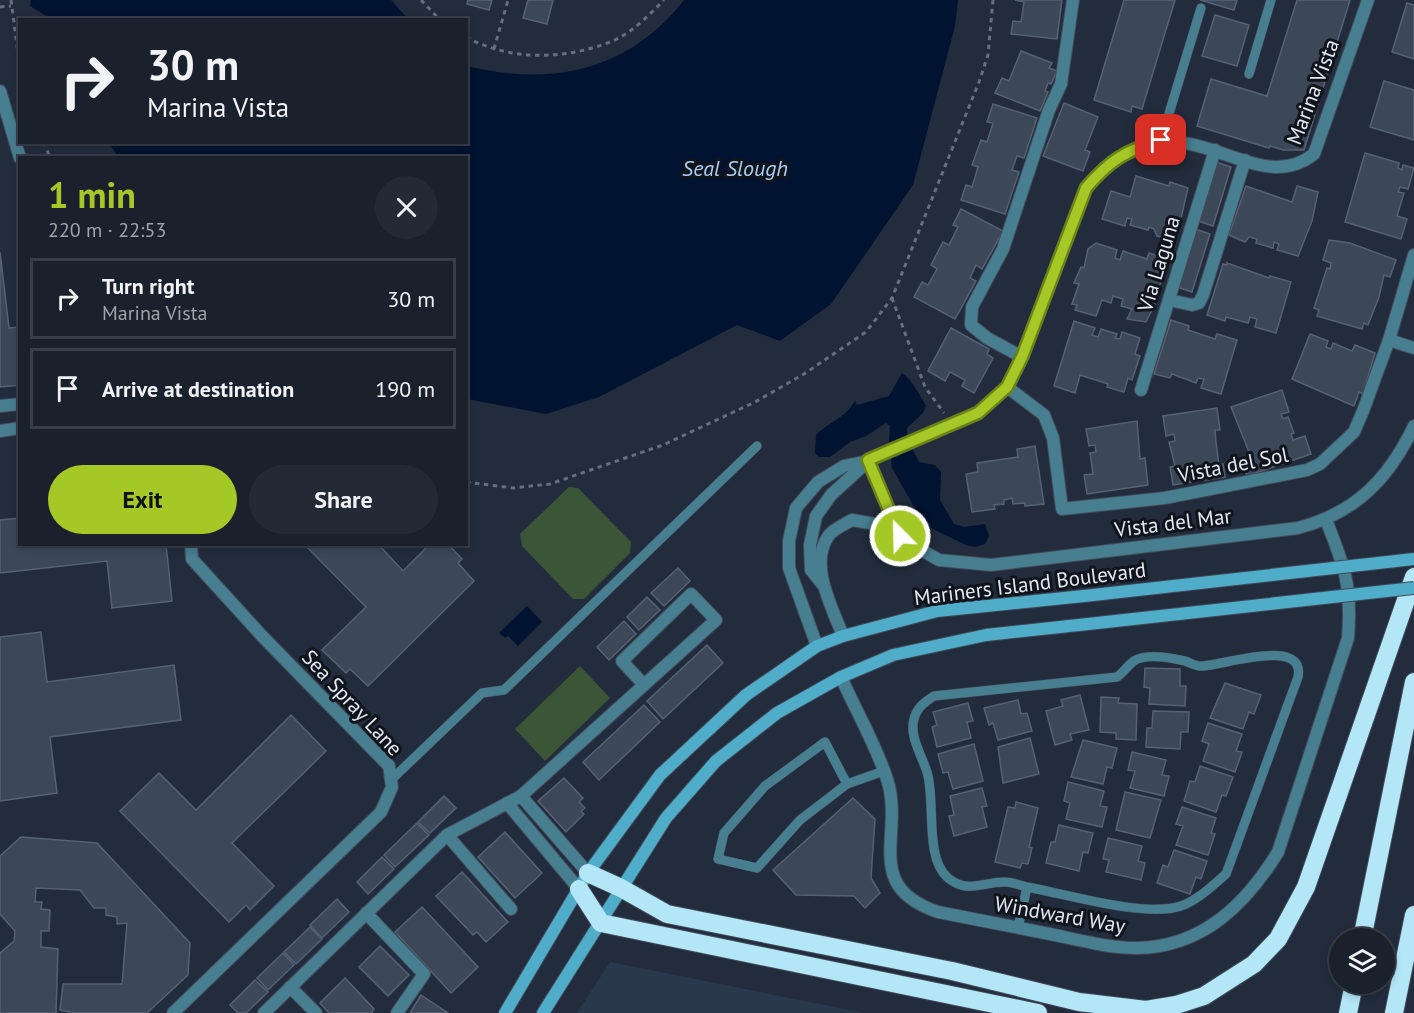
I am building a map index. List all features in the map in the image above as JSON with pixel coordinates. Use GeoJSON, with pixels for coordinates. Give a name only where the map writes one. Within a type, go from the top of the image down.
{"type":"FeatureCollection","features":[{"type":"Feature","properties":{"kind":"highway"},"geometry":{"type":"LineString","coordinates":[[584,881],[621,888],[667,914],[952,971],[1079,1002],[1146,1010],[1176,1005],[1204,996],[1254,964],[1278,939],[1294,913],[1306,887],[1414,577]]}},
{"type":"Feature","properties":{"kind":"highway"},"geometry":{"type":"LineString","coordinates":[[1364,928],[1414,682]]}},
{"type":"Feature","properties":{"kind":"highway"},"geometry":{"type":"LineString","coordinates":[[584,881],[601,923],[1038,1013]]}},
{"type":"Feature","properties":{"kind":"highway"},"geometry":{"type":"LineString","coordinates":[[1394,1013],[1414,915]]}},
{"type":"Feature","properties":{"kind":"highway"},"geometry":{"type":"LineString","coordinates":[[1348,1013],[1352,994]]}},
{"type":"Feature","properties":{"kind":"main road","name":"Mariners Island Boulevard"},"geometry":{"type":"LineString","coordinates":[[505,1013],[584,881],[660,775],[746,695],[818,646],[843,636],[937,611],[1414,559]]}},
{"type":"Feature","properties":{"kind":"main road"},"geometry":{"type":"LineString","coordinates":[[543,1013],[666,818],[716,761],[777,713],[841,678],[893,655],[986,635],[1414,588]]}},
{"type":"Feature","properties":{"kind":"street"},"geometry":{"type":"LineString","coordinates":[[1022,357],[987,338],[971,325],[972,307],[1004,249],[1049,111],[1061,84],[1073,0]]}},
{"type":"Feature","properties":{"kind":"street","name":"Marina Vista"},"geometry":{"type":"LineString","coordinates":[[818,646],[789,568],[789,541],[796,508],[818,482],[844,466],[868,460],[978,413],[1007,387],[1022,357],[1086,188],[1104,167],[1125,152],[1161,140],[1215,150],[1275,169],[1302,164],[1314,154],[1368,0]]}},
{"type":"Feature","properties":{"kind":"street"},"geometry":{"type":"LineString","coordinates":[[0,91],[19,156]]}},
{"type":"Feature","properties":{"kind":"street","name":"Via Laguna"},"geometry":{"type":"LineString","coordinates":[[1141,390],[1215,150]]}},
{"type":"Feature","properties":{"kind":"street"},"geometry":{"type":"LineString","coordinates":[[1169,300],[1192,305],[1198,303],[1203,296],[1245,160]]}},
{"type":"Feature","properties":{"kind":"street","name":"Vista del Sol"},"geometry":{"type":"LineString","coordinates":[[1007,387],[1044,415],[1053,438],[1062,509],[1165,498],[1307,470],[1320,464],[1354,432],[1389,340],[1414,255]]}},
{"type":"Feature","properties":{"kind":"street"},"geometry":{"type":"LineString","coordinates":[[1389,340],[1414,348]]}},
{"type":"Feature","properties":{"kind":"street"},"geometry":{"type":"LineString","coordinates":[[0,406],[18,404]]}},
{"type":"Feature","properties":{"kind":"street","name":"Vista del Mar"},"geometry":{"type":"LineString","coordinates":[[843,636],[826,589],[819,557],[830,534],[852,520],[875,524],[939,560],[992,565],[1298,528],[1326,520],[1369,492],[1405,445],[1414,426]]}},
{"type":"Feature","properties":{"kind":"street"},"geometry":{"type":"LineString","coordinates":[[0,431],[18,428]]}},
{"type":"Feature","properties":{"kind":"street"},"geometry":{"type":"LineString","coordinates":[[868,460],[900,536]]}},
{"type":"Feature","properties":{"kind":"street","name":"Marina Vista"},"geometry":{"type":"LineString","coordinates":[[826,589],[811,570],[810,545],[816,516],[831,495],[868,460]]}},
{"type":"Feature","properties":{"kind":"street","name":"Windward Way"},"geometry":{"type":"LineString","coordinates":[[841,678],[888,780],[891,812],[888,851],[892,874],[903,893],[918,905],[938,912],[1101,945],[1138,948],[1174,942],[1207,929],[1237,907],[1260,881],[1278,852],[1348,638],[1351,601],[1343,561],[1326,520]]}},
{"type":"Feature","properties":{"kind":"street","name":"Sea Spray Lane"},"geometry":{"type":"LineString","coordinates":[[173,1013],[381,812],[392,787],[390,766],[262,636],[192,559],[191,546]]}},
{"type":"Feature","properties":{"kind":"street"},"geometry":{"type":"LineString","coordinates":[[264,1013],[447,835],[521,796],[644,685],[716,620],[691,594],[622,661],[644,685]]}},
{"type":"Feature","properties":{"kind":"street"},"geometry":{"type":"LineString","coordinates":[[521,796],[584,881]]}},
{"type":"Feature","properties":{"kind":"street"},"geometry":{"type":"LineString","coordinates":[[507,803],[584,881]]}},
{"type":"Feature","properties":{"kind":"street"},"geometry":{"type":"LineString","coordinates":[[447,835],[512,909]]}},
{"type":"Feature","properties":{"kind":"street"},"geometry":{"type":"LineString","coordinates":[[366,913],[424,974],[397,1013]]}},
{"type":"Feature","properties":{"kind":"street"},"geometry":{"type":"LineString","coordinates":[[290,987],[316,1013]]}},
{"type":"Feature","properties":{"kind":"lane"},"geometry":{"type":"LineString","coordinates":[[1249,74],[1271,0]]}},
{"type":"Feature","properties":{"kind":"lane"},"geometry":{"type":"LineString","coordinates":[[1161,140],[1202,8]]}},
{"type":"Feature","properties":{"kind":"lane"},"geometry":{"type":"LineString","coordinates":[[391,780],[482,693],[504,690],[757,446]]}},
{"type":"Feature","properties":{"kind":"lane"},"geometry":{"type":"LineString","coordinates":[[1275,654],[1297,662],[1300,667],[1298,677],[1226,874],[1215,884],[1199,897],[1181,906],[1155,911],[1027,887],[1005,882],[970,889],[956,884],[945,875],[936,861],[928,774],[914,736],[913,721],[922,704],[934,696],[1118,677],[1135,661],[1150,658],[1188,662],[1200,667],[1275,654]]}},
{"type":"Feature","properties":{"kind":"lane"},"geometry":{"type":"LineString","coordinates":[[847,784],[825,742],[765,786],[724,833],[718,859],[757,868],[800,820],[847,784],[884,771]]}},
{"type":"Feature","properties":{"kind":"lane"},"geometry":{"type":"LineString","coordinates":[[1017,928],[1027,887]]}},
{"type":"Feature","properties":{"kind":"path"},"geometry":{"type":"LineString","coordinates":[[11,0],[18,55]]}},
{"type":"Feature","properties":{"kind":"path"},"geometry":{"type":"LineString","coordinates":[[421,0],[438,18]]}},
{"type":"Feature","properties":{"kind":"path"},"geometry":{"type":"LineString","coordinates":[[494,49],[508,0]]}},
{"type":"Feature","properties":{"kind":"path"},"geometry":{"type":"LineString","coordinates":[[468,39],[494,49],[531,56],[565,54],[610,42],[628,32],[664,0]]}},
{"type":"Feature","properties":{"kind":"path"},"geometry":{"type":"LineString","coordinates":[[468,482],[513,488],[550,484],[663,445],[755,402],[804,374],[866,332],[892,298],[982,73],[988,55],[993,0]]}},
{"type":"Feature","properties":{"kind":"path"},"geometry":{"type":"LineString","coordinates":[[0,7],[11,6]]}},
{"type":"Feature","properties":{"kind":"path"},"geometry":{"type":"LineString","coordinates":[[892,298],[925,387],[947,418]]}},
{"type":"Feature","properties":{"kind":"shaded area"},"geometry":{"type":"Polygon","coordinates":[[[610,962],[865,1013],[577,1013],[610,962]]]}},
{"type":"Feature","properties":{"kind":"green space"},"geometry":{"type":"Polygon","coordinates":[[[569,487],[578,488],[631,542],[630,553],[584,599],[573,599],[522,546],[520,534],[569,487]]]}},
{"type":"Feature","properties":{"kind":"green space"},"geometry":{"type":"Polygon","coordinates":[[[580,666],[610,698],[545,761],[515,729],[580,666]]]}},
{"type":"Feature","properties":{"kind":"water"},"geometry":{"type":"Polygon","coordinates":[[[31,0],[391,0],[407,18],[49,18],[30,6],[31,0]]]}},
{"type":"Feature","properties":{"kind":"water","name":"Seal Slough"},"geometry":{"type":"Polygon","coordinates":[[[684,0],[958,0],[955,26],[913,185],[831,304],[780,341],[737,325],[599,397],[546,414],[468,399],[468,156],[118,156],[110,144],[468,144],[468,66],[529,75],[586,68],[613,58],[639,43],[662,24],[684,0]]]}},
{"type":"Feature","properties":{"kind":"water"},"geometry":{"type":"Polygon","coordinates":[[[902,373],[912,383],[926,406],[923,413],[907,428],[907,439],[919,462],[935,465],[941,472],[940,500],[954,524],[964,527],[985,524],[989,536],[985,544],[975,547],[966,545],[929,527],[921,519],[892,468],[890,426],[886,423],[866,436],[850,442],[830,457],[819,457],[815,453],[816,435],[847,412],[855,401],[857,405],[889,396],[902,373]]]}},
{"type":"Feature","properties":{"kind":"water"},"geometry":{"type":"Polygon","coordinates":[[[527,606],[542,622],[518,646],[508,636],[505,638],[499,633],[527,606]]]}},
{"type":"Feature","properties":{"kind":"building"},"geometry":{"type":"Polygon","coordinates":[[[468,0],[492,0],[489,10],[467,4],[468,0]]]}},
{"type":"Feature","properties":{"kind":"building"},"geometry":{"type":"Polygon","coordinates":[[[528,0],[553,0],[547,24],[523,18],[528,0]]]}},
{"type":"Feature","properties":{"kind":"building"},"geometry":{"type":"Polygon","coordinates":[[[1015,0],[1062,0],[1057,39],[1011,34],[1013,21],[1021,22],[1024,2],[1015,0]]]}},
{"type":"Feature","properties":{"kind":"building"},"geometry":{"type":"Polygon","coordinates":[[[1124,0],[1175,0],[1142,109],[1132,106],[1131,112],[1094,100],[1124,0]]]}},
{"type":"Feature","properties":{"kind":"building"},"geometry":{"type":"Polygon","coordinates":[[[1200,0],[1237,0],[1234,10],[1200,0]]]}},
{"type":"Feature","properties":{"kind":"building"},"geometry":{"type":"Polygon","coordinates":[[[1297,0],[1350,0],[1304,150],[1283,150],[1270,146],[1269,148],[1197,126],[1211,79],[1267,96],[1297,0]]]}},
{"type":"Feature","properties":{"kind":"building"},"geometry":{"type":"Polygon","coordinates":[[[1407,3],[1414,5],[1414,59],[1392,52],[1407,3]]]}},
{"type":"Feature","properties":{"kind":"building"},"geometry":{"type":"Polygon","coordinates":[[[1215,15],[1249,25],[1237,66],[1202,56],[1215,15]]]}},
{"type":"Feature","properties":{"kind":"building"},"geometry":{"type":"Polygon","coordinates":[[[1021,51],[1052,63],[1049,68],[1057,71],[1051,84],[1048,83],[1045,91],[1048,92],[1040,111],[995,93],[1002,78],[1009,81],[1021,51]]]}},
{"type":"Feature","properties":{"kind":"building"},"geometry":{"type":"Polygon","coordinates":[[[1384,81],[1414,90],[1414,140],[1370,127],[1384,81]]]}},
{"type":"Feature","properties":{"kind":"building"},"geometry":{"type":"Polygon","coordinates":[[[1064,103],[1098,117],[1085,150],[1090,152],[1083,171],[1043,156],[1064,103]]]}},
{"type":"Feature","properties":{"kind":"building"},"geometry":{"type":"Polygon","coordinates":[[[993,104],[1037,118],[1024,158],[1017,156],[1012,170],[1019,172],[1005,214],[961,200],[966,185],[972,187],[978,167],[972,165],[981,140],[987,142],[993,123],[987,122],[993,104]]]}},
{"type":"Feature","properties":{"kind":"building"},"geometry":{"type":"Polygon","coordinates":[[[1365,153],[1399,163],[1398,168],[1402,170],[1403,165],[1414,168],[1408,189],[1400,187],[1398,192],[1404,193],[1397,216],[1407,219],[1401,239],[1345,222],[1365,153]]]}},
{"type":"Feature","properties":{"kind":"building"},"geometry":{"type":"Polygon","coordinates":[[[1216,162],[1231,167],[1213,226],[1198,221],[1216,162]]]}},
{"type":"Feature","properties":{"kind":"building"},"geometry":{"type":"Polygon","coordinates":[[[1136,176],[1169,186],[1170,182],[1188,188],[1179,227],[1177,226],[1173,239],[1157,236],[1154,229],[1149,227],[1148,230],[1130,225],[1132,219],[1127,218],[1125,226],[1102,219],[1111,191],[1130,197],[1136,176]]]}},
{"type":"Feature","properties":{"kind":"building"},"geometry":{"type":"Polygon","coordinates":[[[1246,186],[1292,202],[1297,186],[1318,192],[1312,221],[1298,256],[1277,250],[1279,244],[1274,242],[1273,248],[1256,243],[1257,239],[1249,237],[1245,242],[1229,235],[1246,186]]]}},
{"type":"Feature","properties":{"kind":"building"},"geometry":{"type":"Polygon","coordinates":[[[961,209],[1003,231],[982,269],[976,265],[970,278],[976,281],[955,319],[914,297],[922,282],[928,285],[937,269],[931,265],[943,242],[949,245],[958,227],[953,225],[961,209]]]}},
{"type":"Feature","properties":{"kind":"building"},"geometry":{"type":"Polygon","coordinates":[[[1195,229],[1210,234],[1192,292],[1177,287],[1195,229]]]}},
{"type":"Feature","properties":{"kind":"building"},"geometry":{"type":"Polygon","coordinates":[[[1329,240],[1350,243],[1396,260],[1390,277],[1384,275],[1379,297],[1368,325],[1364,323],[1362,329],[1317,316],[1319,310],[1314,308],[1327,268],[1330,269],[1331,263],[1323,260],[1329,240]]]}},
{"type":"Feature","properties":{"kind":"building"},"geometry":{"type":"Polygon","coordinates":[[[1096,243],[1117,250],[1115,258],[1120,260],[1123,251],[1147,259],[1149,253],[1167,259],[1155,304],[1146,322],[1127,319],[1132,309],[1121,306],[1123,299],[1113,296],[1111,303],[1102,300],[1096,316],[1075,310],[1077,305],[1072,304],[1079,284],[1074,283],[1081,267],[1084,268],[1088,249],[1096,243]]]}},
{"type":"Feature","properties":{"kind":"building"},"geometry":{"type":"Polygon","coordinates":[[[0,252],[9,328],[18,327],[18,385],[0,387],[0,252]]]}},
{"type":"Feature","properties":{"kind":"building"},"geometry":{"type":"Polygon","coordinates":[[[1227,263],[1269,278],[1270,276],[1291,282],[1276,333],[1255,327],[1257,319],[1250,317],[1248,323],[1226,317],[1225,321],[1207,315],[1223,264],[1227,265],[1227,263]]]}},
{"type":"Feature","properties":{"kind":"building"},"geometry":{"type":"Polygon","coordinates":[[[1171,320],[1189,326],[1188,330],[1215,339],[1217,334],[1237,340],[1221,394],[1201,388],[1204,379],[1198,378],[1196,383],[1172,374],[1170,378],[1154,374],[1171,320]]]}},
{"type":"Feature","properties":{"kind":"building"},"geometry":{"type":"Polygon","coordinates":[[[1074,321],[1095,328],[1092,335],[1098,337],[1101,329],[1117,334],[1115,338],[1120,339],[1122,332],[1140,338],[1135,354],[1140,356],[1132,380],[1128,378],[1124,392],[1080,375],[1075,393],[1054,386],[1074,321]]]}},
{"type":"Feature","properties":{"kind":"building"},"geometry":{"type":"Polygon","coordinates":[[[951,328],[989,349],[987,354],[993,358],[974,393],[962,386],[965,380],[950,372],[945,381],[928,371],[951,328]]]}},
{"type":"Feature","properties":{"kind":"building"},"geometry":{"type":"Polygon","coordinates":[[[1310,334],[1328,341],[1326,347],[1331,349],[1333,343],[1352,351],[1355,345],[1375,353],[1363,394],[1359,392],[1354,406],[1292,379],[1310,334]]]}},
{"type":"Feature","properties":{"kind":"building"},"geometry":{"type":"Polygon","coordinates":[[[1282,390],[1289,412],[1281,414],[1283,419],[1288,417],[1294,433],[1291,434],[1293,440],[1305,436],[1311,454],[1247,476],[1242,460],[1251,457],[1231,407],[1282,390]]]}},
{"type":"Feature","properties":{"kind":"building"},"geometry":{"type":"Polygon","coordinates":[[[1217,408],[1220,430],[1215,430],[1216,442],[1219,465],[1223,464],[1225,477],[1173,485],[1170,467],[1175,466],[1169,442],[1175,441],[1174,434],[1166,436],[1163,416],[1217,408]]]}},
{"type":"Feature","properties":{"kind":"building"},"geometry":{"type":"Polygon","coordinates":[[[1137,421],[1140,459],[1145,458],[1148,485],[1087,494],[1084,475],[1093,474],[1090,453],[1096,452],[1095,445],[1089,446],[1086,429],[1137,421]]]}},
{"type":"Feature","properties":{"kind":"building"},"geometry":{"type":"Polygon","coordinates":[[[1035,446],[1044,504],[1025,506],[1025,503],[1013,504],[1012,498],[1004,500],[1004,504],[994,505],[995,509],[972,512],[966,474],[978,472],[977,463],[1018,457],[1017,449],[1035,446]]]}},
{"type":"Feature","properties":{"kind":"building"},"geometry":{"type":"Polygon","coordinates":[[[18,518],[18,546],[166,546],[172,601],[112,608],[107,561],[0,573],[0,520],[18,518]]]}},
{"type":"Feature","properties":{"kind":"building"},"geometry":{"type":"Polygon","coordinates":[[[306,546],[380,546],[403,571],[428,546],[450,546],[462,559],[458,563],[474,581],[368,686],[350,669],[346,673],[322,650],[366,607],[306,546]]]}},
{"type":"Feature","properties":{"kind":"building"},"geometry":{"type":"Polygon","coordinates":[[[678,568],[690,581],[664,606],[651,593],[678,568]]]}},
{"type":"Feature","properties":{"kind":"building"},"geometry":{"type":"Polygon","coordinates":[[[647,597],[660,610],[639,630],[627,617],[647,597]]]}},
{"type":"Feature","properties":{"kind":"building"},"geometry":{"type":"Polygon","coordinates":[[[624,621],[636,634],[609,660],[597,647],[624,621]]]}},
{"type":"Feature","properties":{"kind":"building"},"geometry":{"type":"Polygon","coordinates":[[[41,632],[47,682],[174,665],[181,720],[50,737],[57,793],[0,801],[0,637],[41,632]]]}},
{"type":"Feature","properties":{"kind":"building"},"geometry":{"type":"Polygon","coordinates":[[[707,645],[723,663],[663,719],[647,701],[707,645]]]}},
{"type":"Feature","properties":{"kind":"building"},"geometry":{"type":"Polygon","coordinates":[[[1145,668],[1180,669],[1180,686],[1186,686],[1185,706],[1149,704],[1150,688],[1144,687],[1145,668]]]}},
{"type":"Feature","properties":{"kind":"building"},"geometry":{"type":"Polygon","coordinates":[[[1225,683],[1261,695],[1254,714],[1249,712],[1243,729],[1210,718],[1225,683]]]}},
{"type":"Feature","properties":{"kind":"building"},"geometry":{"type":"Polygon","coordinates":[[[1080,695],[1089,730],[1070,734],[1072,740],[1055,745],[1046,711],[1063,706],[1061,700],[1080,695]]]}},
{"type":"Feature","properties":{"kind":"building"},"geometry":{"type":"Polygon","coordinates":[[[1101,697],[1119,698],[1118,703],[1137,704],[1136,740],[1116,739],[1116,733],[1100,732],[1101,697]]]}},
{"type":"Feature","properties":{"kind":"building"},"geometry":{"type":"Polygon","coordinates":[[[1018,700],[1021,714],[1027,713],[1032,731],[998,740],[993,723],[989,725],[984,708],[1018,700]]]}},
{"type":"Feature","properties":{"kind":"building"},"geometry":{"type":"Polygon","coordinates":[[[968,703],[973,721],[967,722],[971,738],[937,747],[932,727],[937,725],[933,712],[968,703]]]}},
{"type":"Feature","properties":{"kind":"building"},"geometry":{"type":"Polygon","coordinates":[[[644,705],[660,722],[599,780],[583,762],[644,705]]]}},
{"type":"Feature","properties":{"kind":"building"},"geometry":{"type":"Polygon","coordinates":[[[1153,711],[1189,712],[1188,732],[1181,732],[1180,749],[1146,747],[1147,728],[1152,728],[1153,711]]]}},
{"type":"Feature","properties":{"kind":"building"},"geometry":{"type":"Polygon","coordinates":[[[291,715],[326,751],[232,843],[274,886],[250,910],[246,905],[229,922],[120,811],[159,773],[196,810],[291,715]]]}},
{"type":"Feature","properties":{"kind":"building"},"geometry":{"type":"Polygon","coordinates":[[[1208,723],[1242,734],[1236,751],[1242,752],[1235,772],[1203,761],[1209,744],[1202,741],[1208,723]]]}},
{"type":"Feature","properties":{"kind":"building"},"geometry":{"type":"Polygon","coordinates":[[[1030,738],[1039,774],[1003,783],[998,747],[1030,738]]]}},
{"type":"Feature","properties":{"kind":"building"},"geometry":{"type":"Polygon","coordinates":[[[1083,740],[1117,748],[1112,768],[1107,767],[1103,784],[1071,777],[1083,740]]]}},
{"type":"Feature","properties":{"kind":"building"},"geometry":{"type":"Polygon","coordinates":[[[974,744],[983,781],[953,789],[948,772],[943,773],[938,754],[974,744]]]}},
{"type":"Feature","properties":{"kind":"building"},"geometry":{"type":"Polygon","coordinates":[[[1132,752],[1166,760],[1162,775],[1169,776],[1164,796],[1130,788],[1135,771],[1128,770],[1132,752]]]}},
{"type":"Feature","properties":{"kind":"building"},"geometry":{"type":"Polygon","coordinates":[[[1200,766],[1233,777],[1226,796],[1222,795],[1216,812],[1184,801],[1190,781],[1195,782],[1200,766]]]}},
{"type":"Feature","properties":{"kind":"building"},"geometry":{"type":"Polygon","coordinates":[[[564,778],[583,798],[579,802],[585,808],[581,811],[584,814],[566,832],[538,801],[564,778]]]}},
{"type":"Feature","properties":{"kind":"building"},"geometry":{"type":"Polygon","coordinates":[[[1068,782],[1104,791],[1100,806],[1107,807],[1102,827],[1066,819],[1070,803],[1064,801],[1068,782]]]}},
{"type":"Feature","properties":{"kind":"building"},"geometry":{"type":"Polygon","coordinates":[[[982,788],[987,806],[982,807],[987,827],[954,836],[949,816],[954,815],[950,796],[982,788]]]}},
{"type":"Feature","properties":{"kind":"building"},"geometry":{"type":"Polygon","coordinates":[[[1125,792],[1161,800],[1150,838],[1116,830],[1125,792]]]}},
{"type":"Feature","properties":{"kind":"building"},"geometry":{"type":"Polygon","coordinates":[[[444,796],[456,808],[430,833],[418,822],[444,796]]]}},
{"type":"Feature","properties":{"kind":"building"},"geometry":{"type":"Polygon","coordinates":[[[853,798],[875,819],[871,878],[880,893],[865,908],[854,896],[796,895],[773,870],[853,798]]]}},
{"type":"Feature","properties":{"kind":"building"},"geometry":{"type":"Polygon","coordinates":[[[1016,802],[1038,808],[1029,847],[1032,848],[1028,864],[1022,863],[1020,868],[995,862],[1008,807],[1015,808],[1016,802]]]}},
{"type":"Feature","properties":{"kind":"building"},"geometry":{"type":"Polygon","coordinates":[[[1182,807],[1216,818],[1211,833],[1215,834],[1208,855],[1176,845],[1183,826],[1176,824],[1182,807]]]}},
{"type":"Feature","properties":{"kind":"building"},"geometry":{"type":"Polygon","coordinates":[[[417,823],[429,835],[395,867],[384,855],[417,823]]]}},
{"type":"Feature","properties":{"kind":"building"},"geometry":{"type":"Polygon","coordinates":[[[1059,825],[1093,833],[1088,853],[1083,852],[1079,871],[1046,863],[1051,842],[1055,842],[1059,825]]]}},
{"type":"Feature","properties":{"kind":"building"},"geometry":{"type":"Polygon","coordinates":[[[505,832],[542,873],[515,898],[478,857],[505,832]]]}},
{"type":"Feature","properties":{"kind":"building"},"geometry":{"type":"Polygon","coordinates":[[[21,837],[97,843],[190,943],[188,975],[147,1013],[73,1013],[60,1010],[63,984],[122,984],[127,923],[117,924],[117,917],[106,915],[106,908],[94,908],[80,890],[36,888],[35,902],[42,902],[41,909],[50,910],[49,931],[41,931],[41,947],[58,949],[56,1013],[0,1013],[0,953],[14,941],[15,931],[0,914],[0,856],[21,837]]]}},
{"type":"Feature","properties":{"kind":"building"},"geometry":{"type":"Polygon","coordinates":[[[1108,838],[1142,846],[1138,861],[1145,863],[1141,880],[1106,872],[1109,860],[1103,859],[1108,838]]]}},
{"type":"Feature","properties":{"kind":"building"},"geometry":{"type":"Polygon","coordinates":[[[1174,850],[1207,861],[1201,879],[1196,877],[1190,894],[1157,883],[1163,865],[1168,867],[1174,850]]]}},
{"type":"Feature","properties":{"kind":"building"},"geometry":{"type":"Polygon","coordinates":[[[382,857],[394,869],[368,894],[357,882],[382,857]]]}},
{"type":"Feature","properties":{"kind":"building"},"geometry":{"type":"Polygon","coordinates":[[[462,872],[508,922],[486,942],[477,932],[473,935],[436,896],[462,872]]]}},
{"type":"Feature","properties":{"kind":"building"},"geometry":{"type":"Polygon","coordinates":[[[337,899],[349,912],[322,938],[310,925],[337,899]]]}},
{"type":"Feature","properties":{"kind":"building"},"geometry":{"type":"Polygon","coordinates":[[[422,907],[478,967],[451,993],[395,932],[422,907]]]}},
{"type":"Feature","properties":{"kind":"building"},"geometry":{"type":"Polygon","coordinates":[[[310,927],[322,939],[296,964],[284,952],[310,927]]]}},
{"type":"Feature","properties":{"kind":"building"},"geometry":{"type":"Polygon","coordinates":[[[380,946],[409,975],[388,996],[359,967],[380,946]]]}},
{"type":"Feature","properties":{"kind":"building"},"geometry":{"type":"Polygon","coordinates":[[[283,953],[294,965],[268,990],[257,978],[283,953]]]}},
{"type":"Feature","properties":{"kind":"building"},"geometry":{"type":"Polygon","coordinates":[[[345,978],[374,1009],[372,1013],[329,1013],[320,1003],[345,978]]]}},
{"type":"Feature","properties":{"kind":"building"},"geometry":{"type":"Polygon","coordinates":[[[255,980],[268,992],[246,1013],[238,1013],[230,1005],[255,980]]]}},
{"type":"Feature","properties":{"kind":"building"},"geometry":{"type":"Polygon","coordinates":[[[421,995],[448,1013],[410,1013],[421,995]]]}},
{"type":"Feature","properties":{"kind":"route"},"geometry":{"type":"LineString","coordinates":[[900,536],[868,460],[978,413],[1007,387],[1022,357],[1086,188],[1104,167],[1125,152],[1161,140]]}}]}
